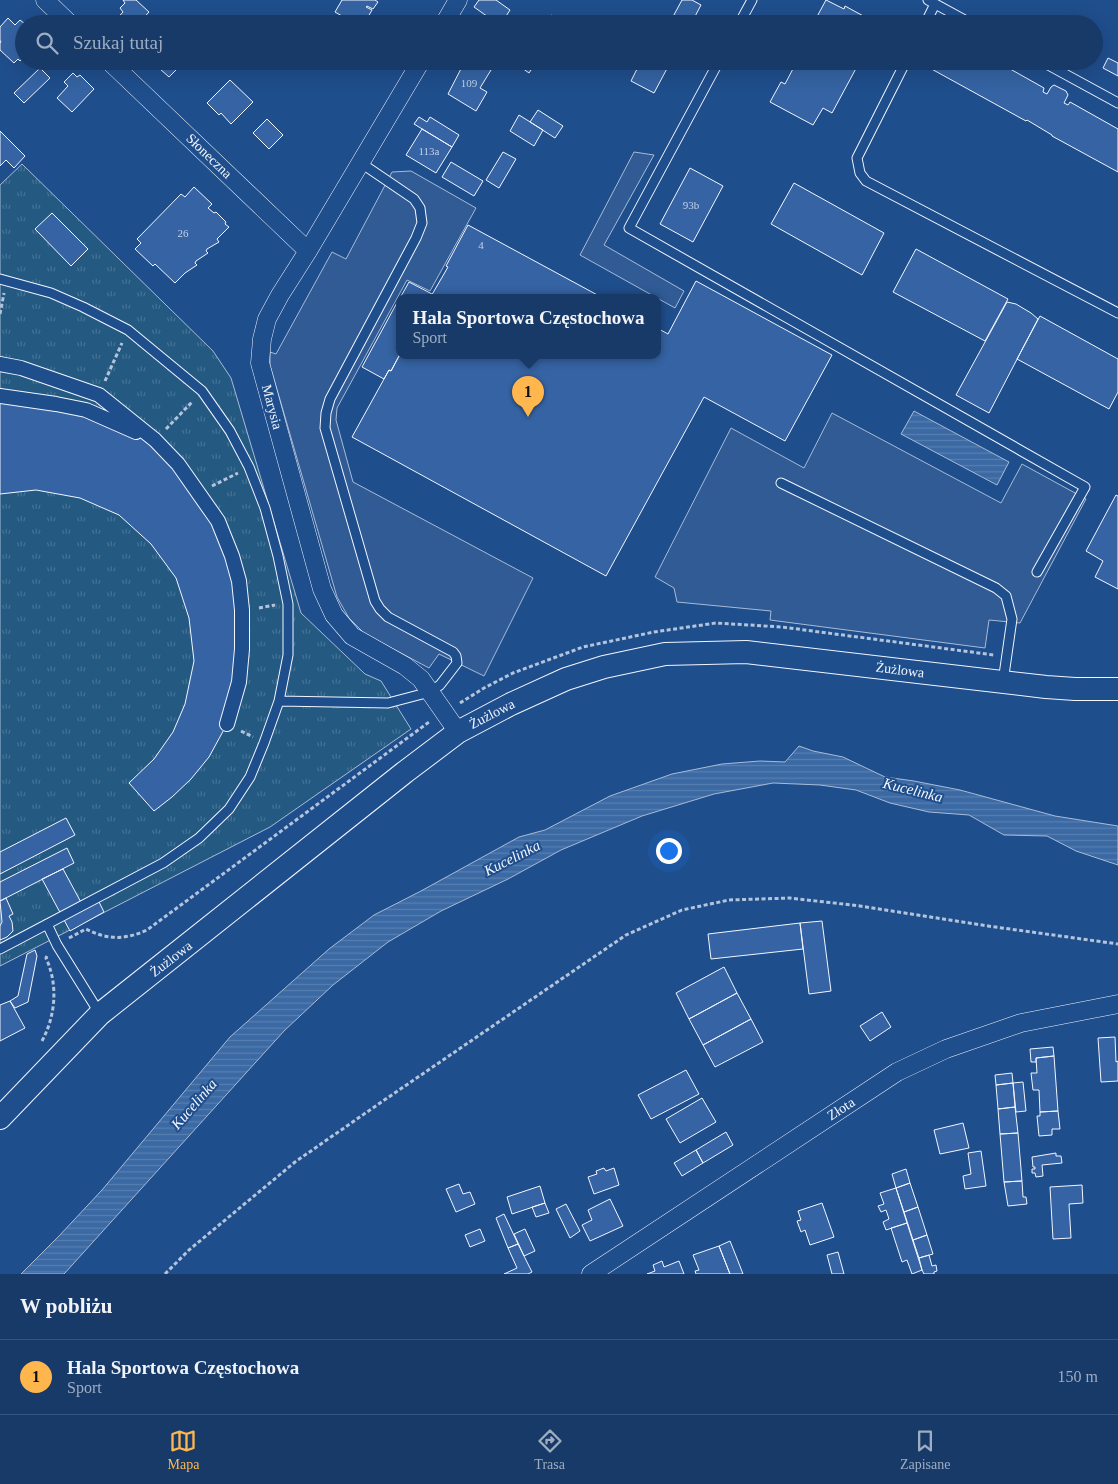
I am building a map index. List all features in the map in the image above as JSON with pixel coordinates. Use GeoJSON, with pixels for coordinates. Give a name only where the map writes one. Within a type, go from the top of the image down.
{"type":"FeatureCollection","features":[{"type":"Feature","properties":{"kind":"street"},"geometry":{"type":"LineString","coordinates":[[45,0],[61,15]]}},
{"type":"Feature","properties":{"kind":"street"},"geometry":{"type":"LineString","coordinates":[[449,15],[458,0]]}},
{"type":"Feature","properties":{"kind":"street","name":"Słoneczna"},"geometry":{"type":"LineString","coordinates":[[118,70],[308,251]]}},
{"type":"Feature","properties":{"kind":"street","name":"Marysia"},"geometry":{"type":"LineString","coordinates":[[416,70],[280,295],[268,319],[262,339],[260,362],[322,589],[334,615],[352,636],[405,666],[421,679],[458,732]]}},
{"type":"Feature","properties":{"kind":"street"},"geometry":{"type":"LineString","coordinates":[[0,364],[21,368],[98,395],[155,440],[178,464],[218,521],[232,556],[239,581],[242,610],[240,682],[227,724]]}},
{"type":"Feature","properties":{"kind":"street"},"geometry":{"type":"LineString","coordinates":[[0,396],[86,410],[155,440]]}},
{"type":"Feature","properties":{"kind":"street","name":"Żużlowa"},"geometry":{"type":"LineString","coordinates":[[0,1118],[100,1014],[458,732],[511,704],[566,679],[604,667],[665,654],[746,652],[1003,682],[1075,689],[1118,689]]}},
{"type":"Feature","properties":{"kind":"street","name":"Złota"},"geometry":{"type":"LineString","coordinates":[[591,1274],[897,1072],[946,1049],[1021,1022],[1118,1004]]}},
{"type":"Feature","properties":{"kind":"lane"},"geometry":{"type":"LineString","coordinates":[[744,15],[752,0]]}},
{"type":"Feature","properties":{"kind":"lane"},"geometry":{"type":"LineString","coordinates":[[927,15],[931,2],[955,15]]}},
{"type":"Feature","properties":{"kind":"lane"},"geometry":{"type":"LineString","coordinates":[[714,70],[629,228],[1085,487],[1037,572]]}},
{"type":"Feature","properties":{"kind":"lane"},"geometry":{"type":"LineString","coordinates":[[901,70],[857,158],[860,173],[866,181],[1118,313]]}},
{"type":"Feature","properties":{"kind":"lane"},"geometry":{"type":"LineString","coordinates":[[1058,70],[1118,103]]}},
{"type":"Feature","properties":{"kind":"lane"},"geometry":{"type":"LineString","coordinates":[[278,701],[388,703],[430,692],[440,685],[456,663],[456,656],[453,652],[388,617],[375,601],[325,428],[326,413],[330,399],[416,238],[422,223],[420,208],[414,199],[361,163]]}},
{"type":"Feature","properties":{"kind":"lane"},"geometry":{"type":"LineString","coordinates":[[0,949],[163,863],[200,838],[229,809],[250,777],[264,743],[278,701],[288,655],[288,604],[265,508],[249,467],[230,432],[202,392],[128,330],[51,293],[3,280]]}},
{"type":"Feature","properties":{"kind":"lane"},"geometry":{"type":"LineString","coordinates":[[781,482],[996,588],[1006,596],[1012,619],[1003,682]]}},
{"type":"Feature","properties":{"kind":"lane"},"geometry":{"type":"LineString","coordinates":[[46,924],[100,1014]]}},
{"type":"Feature","properties":{"kind":"path"},"geometry":{"type":"LineString","coordinates":[[0,314],[3,280]]}},
{"type":"Feature","properties":{"kind":"path"},"geometry":{"type":"LineString","coordinates":[[98,395],[128,330]]}},
{"type":"Feature","properties":{"kind":"path"},"geometry":{"type":"LineString","coordinates":[[155,440],[202,392]]}},
{"type":"Feature","properties":{"kind":"path"},"geometry":{"type":"LineString","coordinates":[[198,494],[249,467]]}},
{"type":"Feature","properties":{"kind":"path"},"geometry":{"type":"LineString","coordinates":[[242,610],[288,604]]}},
{"type":"Feature","properties":{"kind":"path"},"geometry":{"type":"LineString","coordinates":[[40,1045],[50,1024],[55,990],[51,970],[46,958],[57,944],[86,928],[97,934],[121,938],[134,936],[147,930],[426,723],[513,673],[583,647],[654,632],[716,623],[782,627],[997,655]]}},
{"type":"Feature","properties":{"kind":"path"},"geometry":{"type":"LineString","coordinates":[[227,724],[264,743]]}},
{"type":"Feature","properties":{"kind":"path"},"geometry":{"type":"LineString","coordinates":[[164,1274],[189,1250],[295,1162],[626,935],[682,910],[729,900],[790,898],[860,906],[1118,944]]}},
{"type":"Feature","properties":{"kind":"green space"},"geometry":{"type":"Polygon","coordinates":[[[22,164],[213,351],[231,378],[301,613],[365,674],[381,681],[411,729],[270,827],[0,966],[0,185],[22,164]]]}},
{"type":"Feature","properties":{"kind":"shaded area"},"geometry":{"type":"Polygon","coordinates":[[[634,152],[654,155],[604,245],[684,291],[675,308],[661,300],[661,294],[650,294],[580,255],[634,152]]]}},
{"type":"Feature","properties":{"kind":"shaded area"},"geometry":{"type":"Polygon","coordinates":[[[411,171],[476,208],[430,291],[407,280],[399,294],[396,294],[396,300],[337,408],[336,420],[353,482],[533,578],[484,676],[439,654],[429,668],[365,634],[349,618],[337,597],[270,365],[270,352],[276,354],[332,252],[346,259],[392,172],[411,171]]]}},
{"type":"Feature","properties":{"kind":"shaded area"},"geometry":{"type":"Polygon","coordinates":[[[832,413],[1001,503],[1022,464],[1086,499],[1020,623],[989,620],[985,648],[770,620],[771,611],[677,602],[674,588],[655,577],[731,428],[804,468],[832,413]]]}},
{"type":"Feature","properties":{"kind":"water"},"geometry":{"type":"Polygon","coordinates":[[[914,411],[1009,462],[997,485],[901,434],[914,411]]]}},
{"type":"Feature","properties":{"kind":"water","name":"Kucelinka"},"geometry":{"type":"Polygon","coordinates":[[[799,746],[843,757],[885,777],[960,790],[1055,816],[1118,826],[1118,865],[1076,851],[1047,836],[1004,835],[969,815],[929,812],[890,803],[856,790],[820,785],[773,783],[714,794],[642,816],[561,850],[508,879],[441,911],[388,942],[333,985],[284,1031],[64,1274],[21,1274],[102,1190],[230,1037],[329,949],[374,915],[519,837],[545,830],[610,796],[672,774],[722,764],[760,761],[785,762],[799,746]]]}},
{"type":"Feature","properties":{"kind":"building"},"geometry":{"type":"Polygon","coordinates":[[[123,0],[136,0],[149,12],[146,15],[120,15],[123,12],[120,8],[125,3],[123,0]]]}},
{"type":"Feature","properties":{"kind":"building"},"geometry":{"type":"Polygon","coordinates":[[[342,0],[375,0],[378,2],[373,9],[366,7],[372,10],[369,15],[340,15],[335,12],[342,0]]]}},
{"type":"Feature","properties":{"kind":"building"},"geometry":{"type":"Polygon","coordinates":[[[479,0],[496,0],[510,10],[507,15],[485,15],[474,7],[479,0]]]}},
{"type":"Feature","properties":{"kind":"building"},"geometry":{"type":"Polygon","coordinates":[[[682,0],[692,0],[701,5],[696,15],[674,15],[682,0]]]}},
{"type":"Feature","properties":{"kind":"building"},"geometry":{"type":"Polygon","coordinates":[[[826,0],[844,9],[845,6],[862,15],[818,15],[826,0]]]}},
{"type":"Feature","properties":{"kind":"building"},"geometry":{"type":"Polygon","coordinates":[[[8,18],[15,25],[14,63],[0,50],[0,27],[8,18]]]}},
{"type":"Feature","properties":{"kind":"building"},"geometry":{"type":"Polygon","coordinates":[[[1108,58],[1118,63],[1118,76],[1103,68],[1108,58]]]}},
{"type":"Feature","properties":{"kind":"building"},"geometry":{"type":"Polygon","coordinates":[[[38,70],[42,70],[50,78],[24,103],[14,93],[38,70]]]}},
{"type":"Feature","properties":{"kind":"building"},"geometry":{"type":"Polygon","coordinates":[[[161,70],[176,70],[169,77],[161,70]]]}},
{"type":"Feature","properties":{"kind":"building"},"geometry":{"type":"Polygon","coordinates":[[[460,70],[491,70],[480,88],[487,92],[476,111],[448,94],[460,70]]]}},
{"type":"Feature","properties":{"kind":"building"},"geometry":{"type":"Polygon","coordinates":[[[636,70],[666,70],[654,93],[631,81],[636,70]]]}},
{"type":"Feature","properties":{"kind":"building"},"geometry":{"type":"Polygon","coordinates":[[[792,70],[855,70],[832,113],[823,108],[813,125],[770,102],[781,82],[785,84],[792,70]]]}},
{"type":"Feature","properties":{"kind":"building"},"geometry":{"type":"Polygon","coordinates":[[[933,70],[1012,70],[1044,88],[1043,92],[1047,94],[1054,85],[1066,91],[1068,95],[1064,103],[1068,105],[1070,102],[1118,129],[1118,172],[933,70]]]}},
{"type":"Feature","properties":{"kind":"building"},"geometry":{"type":"Polygon","coordinates":[[[73,73],[77,77],[80,75],[94,89],[72,112],[57,98],[68,86],[64,82],[73,73]]]}},
{"type":"Feature","properties":{"kind":"building"},"geometry":{"type":"Polygon","coordinates":[[[230,80],[253,102],[231,124],[221,113],[219,115],[207,103],[230,80]]]}},
{"type":"Feature","properties":{"kind":"building"},"geometry":{"type":"Polygon","coordinates":[[[538,110],[563,126],[555,138],[530,122],[538,110]]]}},
{"type":"Feature","properties":{"kind":"building"},"geometry":{"type":"Polygon","coordinates":[[[519,115],[543,130],[534,146],[510,131],[519,115]]]}},
{"type":"Feature","properties":{"kind":"building"},"geometry":{"type":"Polygon","coordinates":[[[419,117],[427,122],[430,117],[459,135],[452,147],[414,124],[419,117]]]}},
{"type":"Feature","properties":{"kind":"building"},"geometry":{"type":"Polygon","coordinates":[[[267,119],[283,135],[269,149],[253,133],[267,119]]]}},
{"type":"Feature","properties":{"kind":"building"},"geometry":{"type":"Polygon","coordinates":[[[422,129],[452,147],[436,173],[406,155],[422,129]]]}},
{"type":"Feature","properties":{"kind":"building"},"geometry":{"type":"Polygon","coordinates":[[[0,131],[25,156],[14,168],[6,160],[0,166],[0,131]]]}},
{"type":"Feature","properties":{"kind":"building"},"geometry":{"type":"Polygon","coordinates":[[[503,152],[516,159],[499,188],[486,180],[503,152]]]}},
{"type":"Feature","properties":{"kind":"building"},"geometry":{"type":"Polygon","coordinates":[[[451,162],[483,181],[474,196],[442,177],[451,162]]]}},
{"type":"Feature","properties":{"kind":"building"},"geometry":{"type":"Polygon","coordinates":[[[690,168],[723,186],[693,242],[660,224],[690,168]]]}},
{"type":"Feature","properties":{"kind":"building"},"geometry":{"type":"Polygon","coordinates":[[[794,183],[884,233],[862,275],[771,224],[794,183]]]}},
{"type":"Feature","properties":{"kind":"building"},"geometry":{"type":"Polygon","coordinates":[[[194,187],[212,204],[208,208],[214,213],[216,212],[229,227],[217,239],[219,242],[207,249],[208,253],[196,261],[197,265],[175,283],[155,264],[153,266],[135,249],[141,243],[137,239],[181,194],[185,197],[194,187]]]}},
{"type":"Feature","properties":{"kind":"building"},"geometry":{"type":"Polygon","coordinates":[[[52,213],[88,249],[71,266],[35,229],[52,213]]]}},
{"type":"Feature","properties":{"kind":"building"},"geometry":{"type":"Polygon","coordinates":[[[468,225],[596,294],[432,294],[448,267],[446,266],[468,225]]]}},
{"type":"Feature","properties":{"kind":"building"},"geometry":{"type":"Polygon","coordinates":[[[916,249],[1008,299],[985,341],[893,292],[916,249]]]}},
{"type":"Feature","properties":{"kind":"building"},"geometry":{"type":"Polygon","coordinates":[[[696,281],[832,355],[785,441],[704,397],[606,576],[352,437],[389,370],[391,371],[397,359],[661,359],[661,330],[668,334],[696,281]]]}},
{"type":"Feature","properties":{"kind":"building"},"geometry":{"type":"Polygon","coordinates":[[[409,282],[432,294],[402,294],[409,282]]]}},
{"type":"Feature","properties":{"kind":"building"},"geometry":{"type":"Polygon","coordinates":[[[1007,302],[1016,304],[1038,319],[989,413],[956,395],[1007,302]]]}},
{"type":"Feature","properties":{"kind":"building"},"geometry":{"type":"Polygon","coordinates":[[[396,305],[397,359],[391,371],[389,370],[384,379],[362,367],[396,305]]]}},
{"type":"Feature","properties":{"kind":"building"},"geometry":{"type":"Polygon","coordinates":[[[1040,316],[1118,359],[1118,392],[1109,409],[1017,359],[1040,316]]]}},
{"type":"Feature","properties":{"kind":"building"},"geometry":{"type":"Polygon","coordinates":[[[0,396],[56,404],[155,440],[218,521],[242,610],[227,724],[209,757],[191,779],[154,811],[129,783],[154,759],[173,732],[185,704],[194,661],[189,618],[176,578],[151,544],[119,515],[80,498],[36,490],[0,494],[0,396]]]}},
{"type":"Feature","properties":{"kind":"building"},"geometry":{"type":"Polygon","coordinates":[[[1116,495],[1118,496],[1118,589],[1095,577],[1103,561],[1086,551],[1116,495]]]}},
{"type":"Feature","properties":{"kind":"building"},"geometry":{"type":"Polygon","coordinates":[[[66,818],[75,835],[0,874],[0,852],[66,818]]]}},
{"type":"Feature","properties":{"kind":"building"},"geometry":{"type":"Polygon","coordinates":[[[67,848],[74,863],[0,901],[0,882],[67,848]]]}},
{"type":"Feature","properties":{"kind":"building"},"geometry":{"type":"Polygon","coordinates":[[[63,869],[83,906],[97,898],[104,912],[70,931],[42,879],[63,869]]]}},
{"type":"Feature","properties":{"kind":"building"},"geometry":{"type":"Polygon","coordinates":[[[6,898],[13,914],[9,916],[13,931],[7,937],[0,940],[0,926],[2,922],[0,901],[6,898]]]}},
{"type":"Feature","properties":{"kind":"building"},"geometry":{"type":"Polygon","coordinates":[[[822,921],[831,991],[809,994],[800,923],[822,921]]]}},
{"type":"Feature","properties":{"kind":"building"},"geometry":{"type":"Polygon","coordinates":[[[800,923],[803,949],[711,959],[708,934],[800,923]]]}},
{"type":"Feature","properties":{"kind":"building"},"geometry":{"type":"Polygon","coordinates":[[[35,950],[37,956],[28,1002],[15,1008],[10,1001],[18,996],[27,954],[35,950]]]}},
{"type":"Feature","properties":{"kind":"building"},"geometry":{"type":"Polygon","coordinates":[[[724,967],[737,993],[689,1019],[676,993],[724,967]]]}},
{"type":"Feature","properties":{"kind":"building"},"geometry":{"type":"Polygon","coordinates":[[[737,993],[751,1019],[703,1045],[689,1019],[737,993]]]}},
{"type":"Feature","properties":{"kind":"building"},"geometry":{"type":"Polygon","coordinates":[[[10,1001],[25,1028],[0,1041],[0,1005],[10,1001]]]}},
{"type":"Feature","properties":{"kind":"building"},"geometry":{"type":"Polygon","coordinates":[[[882,1012],[891,1027],[870,1041],[860,1026],[882,1012]]]}},
{"type":"Feature","properties":{"kind":"building"},"geometry":{"type":"Polygon","coordinates":[[[751,1019],[763,1042],[715,1067],[703,1045],[751,1019]]]}},
{"type":"Feature","properties":{"kind":"building"},"geometry":{"type":"Polygon","coordinates":[[[1115,1037],[1118,1081],[1101,1082],[1098,1038],[1115,1037]]]}},
{"type":"Feature","properties":{"kind":"building"},"geometry":{"type":"Polygon","coordinates":[[[1053,1047],[1054,1056],[1036,1058],[1036,1062],[1031,1062],[1030,1049],[1053,1047]]]}},
{"type":"Feature","properties":{"kind":"building"},"geometry":{"type":"Polygon","coordinates":[[[1054,1056],[1058,1111],[1040,1112],[1039,1090],[1033,1090],[1031,1073],[1037,1073],[1036,1058],[1054,1056]]]}},
{"type":"Feature","properties":{"kind":"building"},"geometry":{"type":"Polygon","coordinates":[[[686,1070],[699,1094],[651,1119],[638,1095],[686,1070]]]}},
{"type":"Feature","properties":{"kind":"building"},"geometry":{"type":"Polygon","coordinates":[[[1012,1073],[1013,1083],[996,1085],[995,1075],[1012,1073]]]}},
{"type":"Feature","properties":{"kind":"building"},"geometry":{"type":"Polygon","coordinates":[[[1023,1082],[1026,1111],[1016,1112],[1013,1083],[1023,1082]]]}},
{"type":"Feature","properties":{"kind":"building"},"geometry":{"type":"Polygon","coordinates":[[[1013,1083],[1015,1107],[998,1109],[996,1085],[1013,1083]]]}},
{"type":"Feature","properties":{"kind":"building"},"geometry":{"type":"Polygon","coordinates":[[[702,1098],[716,1122],[680,1143],[666,1119],[702,1098]]]}},
{"type":"Feature","properties":{"kind":"building"},"geometry":{"type":"Polygon","coordinates":[[[1015,1107],[1018,1133],[1000,1134],[998,1109],[1015,1107]]]}},
{"type":"Feature","properties":{"kind":"building"},"geometry":{"type":"Polygon","coordinates":[[[1058,1111],[1060,1129],[1052,1129],[1052,1135],[1039,1136],[1037,1116],[1040,1116],[1040,1112],[1058,1111]]]}},
{"type":"Feature","properties":{"kind":"building"},"geometry":{"type":"Polygon","coordinates":[[[963,1123],[969,1148],[940,1154],[934,1130],[963,1123]]]}},
{"type":"Feature","properties":{"kind":"building"},"geometry":{"type":"Polygon","coordinates":[[[726,1132],[733,1145],[703,1163],[696,1150],[726,1132]]]}},
{"type":"Feature","properties":{"kind":"building"},"geometry":{"type":"Polygon","coordinates":[[[1018,1133],[1022,1181],[1004,1182],[1000,1134],[1018,1133]]]}},
{"type":"Feature","properties":{"kind":"building"},"geometry":{"type":"Polygon","coordinates":[[[696,1150],[703,1163],[682,1176],[674,1163],[696,1150]]]}},
{"type":"Feature","properties":{"kind":"building"},"geometry":{"type":"Polygon","coordinates":[[[981,1151],[986,1186],[965,1189],[963,1176],[971,1174],[968,1153],[981,1151]]]}},
{"type":"Feature","properties":{"kind":"building"},"geometry":{"type":"Polygon","coordinates":[[[1056,1153],[1056,1156],[1061,1156],[1062,1163],[1042,1165],[1043,1176],[1036,1177],[1035,1173],[1032,1173],[1032,1169],[1035,1169],[1035,1167],[1033,1167],[1032,1157],[1056,1153]]]}},
{"type":"Feature","properties":{"kind":"building"},"geometry":{"type":"Polygon","coordinates":[[[604,1168],[606,1171],[614,1168],[619,1185],[594,1194],[588,1177],[597,1174],[596,1171],[604,1168]]]}},
{"type":"Feature","properties":{"kind":"building"},"geometry":{"type":"Polygon","coordinates":[[[906,1169],[910,1183],[896,1188],[892,1174],[906,1169]]]}},
{"type":"Feature","properties":{"kind":"building"},"geometry":{"type":"Polygon","coordinates":[[[1022,1181],[1023,1197],[1026,1197],[1027,1204],[1008,1206],[1004,1182],[1022,1181]]]}},
{"type":"Feature","properties":{"kind":"building"},"geometry":{"type":"Polygon","coordinates":[[[910,1183],[918,1207],[904,1212],[896,1188],[910,1183]]]}},
{"type":"Feature","properties":{"kind":"building"},"geometry":{"type":"Polygon","coordinates":[[[459,1184],[463,1194],[470,1192],[475,1204],[456,1212],[446,1189],[459,1184]]]}},
{"type":"Feature","properties":{"kind":"building"},"geometry":{"type":"Polygon","coordinates":[[[1082,1185],[1083,1203],[1069,1204],[1071,1238],[1053,1239],[1050,1187],[1082,1185]]]}},
{"type":"Feature","properties":{"kind":"building"},"geometry":{"type":"Polygon","coordinates":[[[540,1186],[545,1203],[512,1214],[507,1197],[540,1186]]]}},
{"type":"Feature","properties":{"kind":"building"},"geometry":{"type":"Polygon","coordinates":[[[896,1188],[907,1223],[886,1230],[883,1222],[889,1219],[886,1210],[881,1212],[878,1206],[884,1204],[880,1193],[896,1188]]]}},
{"type":"Feature","properties":{"kind":"building"},"geometry":{"type":"Polygon","coordinates":[[[610,1199],[623,1226],[590,1241],[582,1225],[592,1220],[588,1210],[610,1199]]]}},
{"type":"Feature","properties":{"kind":"building"},"geometry":{"type":"Polygon","coordinates":[[[545,1203],[549,1213],[536,1217],[532,1207],[545,1203]]]}},
{"type":"Feature","properties":{"kind":"building"},"geometry":{"type":"Polygon","coordinates":[[[822,1203],[834,1237],[810,1245],[805,1230],[801,1232],[797,1221],[801,1220],[798,1211],[822,1203]]]}},
{"type":"Feature","properties":{"kind":"building"},"geometry":{"type":"Polygon","coordinates":[[[566,1204],[580,1231],[570,1238],[556,1209],[566,1204]]]}},
{"type":"Feature","properties":{"kind":"building"},"geometry":{"type":"Polygon","coordinates":[[[918,1207],[927,1235],[913,1240],[904,1212],[918,1207]]]}},
{"type":"Feature","properties":{"kind":"building"},"geometry":{"type":"Polygon","coordinates":[[[504,1214],[518,1244],[508,1248],[496,1218],[504,1214]]]}},
{"type":"Feature","properties":{"kind":"building"},"geometry":{"type":"Polygon","coordinates":[[[907,1223],[922,1270],[912,1274],[907,1260],[902,1262],[891,1228],[907,1223]]]}},
{"type":"Feature","properties":{"kind":"building"},"geometry":{"type":"Polygon","coordinates":[[[480,1229],[485,1241],[470,1247],[465,1235],[480,1229]]]}},
{"type":"Feature","properties":{"kind":"building"},"geometry":{"type":"Polygon","coordinates":[[[525,1229],[535,1251],[524,1256],[514,1234],[525,1229]]]}},
{"type":"Feature","properties":{"kind":"building"},"geometry":{"type":"Polygon","coordinates":[[[927,1235],[933,1254],[919,1258],[913,1240],[927,1235]]]}},
{"type":"Feature","properties":{"kind":"building"},"geometry":{"type":"Polygon","coordinates":[[[730,1241],[743,1274],[730,1274],[719,1246],[730,1241]]]}},
{"type":"Feature","properties":{"kind":"building"},"geometry":{"type":"Polygon","coordinates":[[[518,1244],[532,1272],[528,1274],[504,1274],[517,1268],[508,1248],[518,1244]]]}},
{"type":"Feature","properties":{"kind":"building"},"geometry":{"type":"Polygon","coordinates":[[[719,1246],[730,1274],[696,1274],[695,1271],[699,1270],[693,1255],[719,1246]]]}},
{"type":"Feature","properties":{"kind":"building"},"geometry":{"type":"Polygon","coordinates":[[[838,1252],[844,1274],[832,1274],[827,1255],[838,1252]]]}},
{"type":"Feature","properties":{"kind":"building"},"geometry":{"type":"Polygon","coordinates":[[[929,1255],[932,1266],[936,1265],[937,1271],[934,1274],[924,1274],[919,1258],[929,1255]]]}},
{"type":"Feature","properties":{"kind":"building"},"geometry":{"type":"Polygon","coordinates":[[[662,1261],[664,1267],[679,1261],[684,1274],[647,1274],[655,1271],[653,1265],[662,1261]]]}},
{"type":"Feature","properties":{"kind":"place","name":"Hala Sportowa Częstochowa"},"geometry":{"type":"Point","coordinates":[528,417]}}]}
